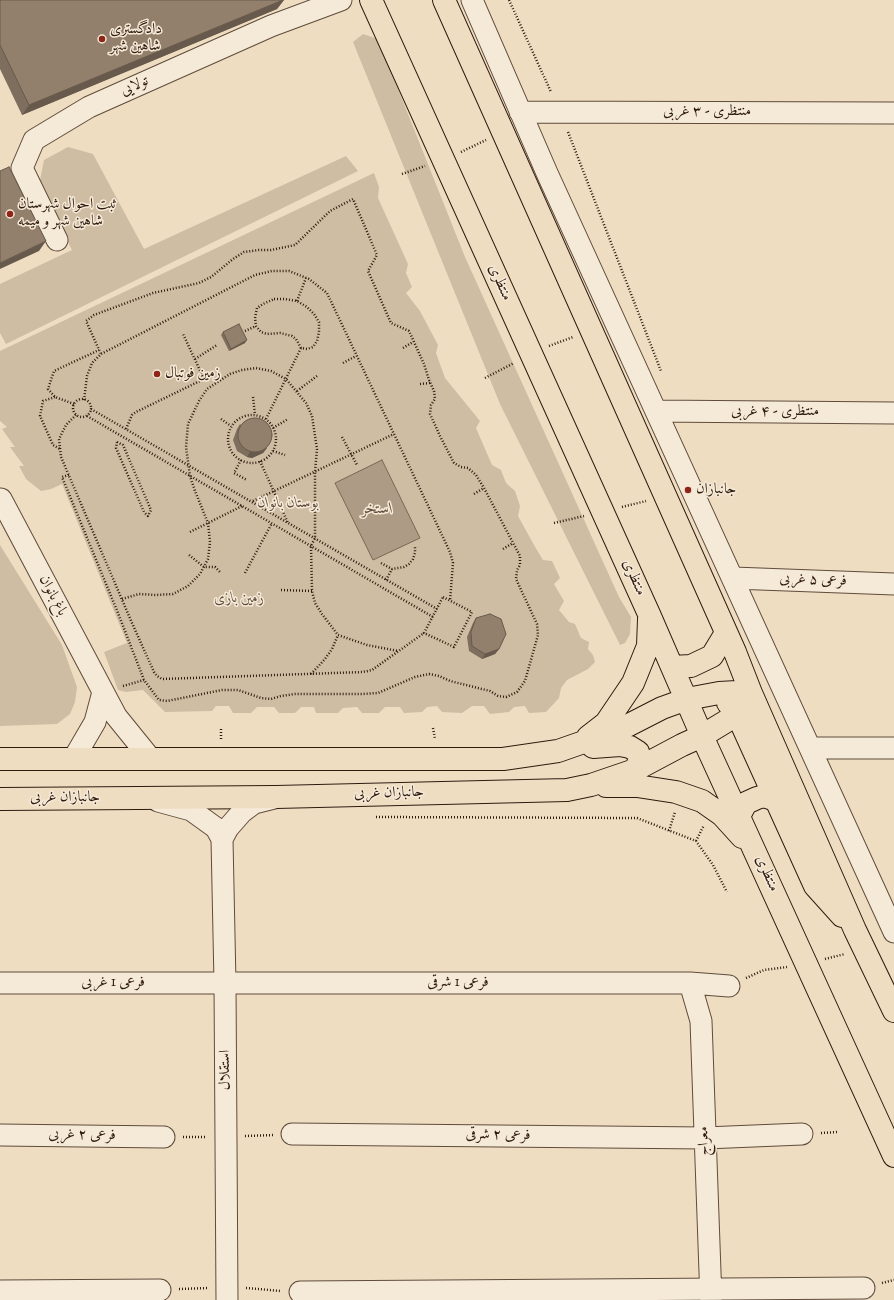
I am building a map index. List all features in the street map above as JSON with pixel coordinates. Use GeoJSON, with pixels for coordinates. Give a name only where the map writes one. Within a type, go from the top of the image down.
{"type":"FeatureCollection","features":[{"type":"Feature","properties":{"kind":"main road","name":"منتظری"},"geometry":{"type":"LineString","coordinates":[[371,0],[603,511],[702,736],[740,816],[894,1156]]}},
{"type":"Feature","properties":{"kind":"main road"},"geometry":{"type":"LineString","coordinates":[[444,0],[735,652],[752,695],[855,930],[894,1011]]}},
{"type":"Feature","properties":{"kind":"main road"},"geometry":{"type":"LineString","coordinates":[[579,744],[606,723],[633,683],[648,646],[649,614]]}},
{"type":"Feature","properties":{"kind":"main road"},"geometry":{"type":"LineString","coordinates":[[672,667],[691,666],[712,656],[726,633]]}},
{"type":"Feature","properties":{"kind":"main road"},"geometry":{"type":"LineString","coordinates":[[558,751],[621,729],[662,708],[687,699],[719,693],[737,692],[752,695]]}},
{"type":"Feature","properties":{"kind":"main road"},"geometry":{"type":"LineString","coordinates":[[719,693],[737,714],[815,886],[855,930]]}},
{"type":"Feature","properties":{"kind":"main road","name":"جانبازان غربی"},"geometry":{"type":"LineString","coordinates":[[0,799],[276,797],[567,790],[591,785],[635,770],[702,736],[737,714],[752,695]]}},
{"type":"Feature","properties":{"kind":"main road"},"geometry":{"type":"LineString","coordinates":[[0,759],[503,759],[558,751],[620,745],[630,747],[638,752],[640,760],[635,770]]}},
{"type":"Feature","properties":{"kind":"main road"},"geometry":{"type":"LineString","coordinates":[[591,785],[637,786],[668,790],[702,801],[722,815],[757,854]]}},
{"type":"Feature","properties":{"kind":"main road"},"geometry":{"type":"LineString","coordinates":[[740,816],[746,803],[757,798],[764,796],[776,800]]}},
{"type":"Feature","properties":{"kind":"street","name":"تولایی"},"geometry":{"type":"LineString","coordinates":[[57,240],[22,168],[34,140],[89,107],[272,26],[341,0]]}},
{"type":"Feature","properties":{"kind":"street"},"geometry":{"type":"LineString","coordinates":[[472,0],[520,112],[613,318],[894,932]]}},
{"type":"Feature","properties":{"kind":"street","name":"منتظری - ۳ غربی"},"geometry":{"type":"LineString","coordinates":[[520,112],[894,113]]}},
{"type":"Feature","properties":{"kind":"street","name":"منتظری - ۴ غربی"},"geometry":{"type":"LineString","coordinates":[[656,411],[894,413]]}},
{"type":"Feature","properties":{"kind":"street","name":"باغ بانوان"},"geometry":{"type":"LineString","coordinates":[[1,499],[116,716],[150,758]]}},
{"type":"Feature","properties":{"kind":"street","name":"فرعی ۵ غربی"},"geometry":{"type":"LineString","coordinates":[[733,578],[894,584]]}},
{"type":"Feature","properties":{"kind":"street"},"geometry":{"type":"LineString","coordinates":[[74,758],[95,722],[103,692]]}},
{"type":"Feature","properties":{"kind":"street"},"geometry":{"type":"LineString","coordinates":[[810,748],[894,748]]}},
{"type":"Feature","properties":{"kind":"street"},"geometry":{"type":"LineString","coordinates":[[222,839],[228,828],[242,812],[254,803],[276,797]]}},
{"type":"Feature","properties":{"kind":"street"},"geometry":{"type":"LineString","coordinates":[[144,798],[191,810],[216,828],[222,839]]}},
{"type":"Feature","properties":{"kind":"street","name":"استقلال"},"geometry":{"type":"LineString","coordinates":[[222,839],[225,983],[227,1294]]}},
{"type":"Feature","properties":{"kind":"street","name":"فرعی 1 غربی"},"geometry":{"type":"LineString","coordinates":[[0,983],[225,983]]}},
{"type":"Feature","properties":{"kind":"street","name":"فرعی 1 شرقی"},"geometry":{"type":"LineString","coordinates":[[225,983],[690,983],[729,986]]}},
{"type":"Feature","properties":{"kind":"street","name":"معراج"},"geometry":{"type":"LineString","coordinates":[[690,983],[701,1021],[711,1294]]}},
{"type":"Feature","properties":{"kind":"street","name":"فرعی ۲ شرقی"},"geometry":{"type":"LineString","coordinates":[[292,1134],[705,1138]]}},
{"type":"Feature","properties":{"kind":"street"},"geometry":{"type":"LineString","coordinates":[[705,1138],[802,1134]]}},
{"type":"Feature","properties":{"kind":"street","name":"فرعی ۲ غربی"},"geometry":{"type":"LineString","coordinates":[[0,1135],[164,1137]]}},
{"type":"Feature","properties":{"kind":"street"},"geometry":{"type":"LineString","coordinates":[[300,1292],[711,1294],[864,1288]]}},
{"type":"Feature","properties":{"kind":"street"},"geometry":{"type":"LineString","coordinates":[[0,1291],[160,1290]]}},
{"type":"Feature","properties":{"kind":"path"},"geometry":{"type":"LineString","coordinates":[[509,0],[561,112],[663,376]]}},
{"type":"Feature","properties":{"kind":"path"},"geometry":{"type":"LineString","coordinates":[[402,174],[444,160],[503,131]]}},
{"type":"Feature","properties":{"kind":"path"},"geometry":{"type":"LineString","coordinates":[[69,474],[62,477],[144,680],[159,700],[167,701],[222,690],[238,690],[261,698],[271,699],[295,694],[378,693],[415,677],[429,674],[490,691],[498,696],[506,697],[517,692],[525,681],[538,635],[537,624],[516,579],[517,570],[520,565],[520,556],[476,475],[468,468],[461,468],[454,462],[440,436],[430,414],[431,405],[435,399],[434,391],[424,364],[409,331],[391,323],[368,270],[377,255],[353,199],[330,211],[295,245],[271,250],[244,252],[211,277],[199,282],[152,293],[94,315],[86,321],[101,354]]}},
{"type":"Feature","properties":{"kind":"path"},"geometry":{"type":"LineString","coordinates":[[84,400],[87,376],[92,363],[101,354],[255,275],[272,270],[289,271],[306,278],[326,292],[450,552],[453,564],[450,601]]}},
{"type":"Feature","properties":{"kind":"path"},"geometry":{"type":"LineString","coordinates":[[297,301],[306,278]]}},
{"type":"Feature","properties":{"kind":"path"},"geometry":{"type":"LineString","coordinates":[[274,299],[297,301],[307,307],[319,322],[319,332],[314,347],[308,349],[301,348],[296,339],[292,336],[280,333],[267,334],[261,332],[256,326],[255,318],[257,308],[274,299]]}},
{"type":"Feature","properties":{"kind":"path"},"geometry":{"type":"LineString","coordinates":[[613,318],[636,306]]}},
{"type":"Feature","properties":{"kind":"path"},"geometry":{"type":"LineString","coordinates":[[245,331],[256,326]]}},
{"type":"Feature","properties":{"kind":"path"},"geometry":{"type":"LineString","coordinates":[[485,378],[531,354],[591,329]]}},
{"type":"Feature","properties":{"kind":"path"},"geometry":{"type":"LineString","coordinates":[[126,429],[132,415],[136,412],[204,379],[183,334]]}},
{"type":"Feature","properties":{"kind":"path"},"geometry":{"type":"LineString","coordinates":[[403,348],[414,342]]}},
{"type":"Feature","properties":{"kind":"path"},"geometry":{"type":"LineString","coordinates":[[195,358],[217,345]]}},
{"type":"Feature","properties":{"kind":"path"},"geometry":{"type":"LineString","coordinates":[[266,419],[301,348]]}},
{"type":"Feature","properties":{"kind":"path"},"geometry":{"type":"LineString","coordinates":[[74,404],[54,397],[48,389],[54,371],[99,350]]}},
{"type":"Feature","properties":{"kind":"path"},"geometry":{"type":"LineString","coordinates":[[343,363],[356,356]]}},
{"type":"Feature","properties":{"kind":"path"},"geometry":{"type":"LineString","coordinates":[[122,599],[139,594],[173,594],[188,586],[200,574],[208,559],[210,542],[208,523],[190,476],[186,447],[188,424],[198,401],[207,389],[230,374],[256,368],[271,370],[286,379],[297,391],[306,403],[312,416],[317,449],[315,472],[315,538],[312,546],[312,591],[315,603],[338,635],[366,645],[398,651]]}},
{"type":"Feature","properties":{"kind":"path"},"geometry":{"type":"LineString","coordinates":[[297,391],[317,376]]}},
{"type":"Feature","properties":{"kind":"path"},"geometry":{"type":"LineString","coordinates":[[420,384],[430,383]]}},
{"type":"Feature","properties":{"kind":"path"},"geometry":{"type":"LineString","coordinates":[[54,397],[43,401],[40,416],[53,445],[60,449]]}},
{"type":"Feature","properties":{"kind":"path"},"geometry":{"type":"LineString","coordinates":[[253,397],[255,415]]}},
{"type":"Feature","properties":{"kind":"path"},"geometry":{"type":"LineString","coordinates":[[433,617],[87,416],[81,417],[76,415],[73,410],[74,404],[78,400],[84,400],[89,403],[92,409],[437,609]]}},
{"type":"Feature","properties":{"kind":"path"},"geometry":{"type":"LineString","coordinates":[[87,416],[92,409]]}},
{"type":"Feature","properties":{"kind":"path"},"geometry":{"type":"LineString","coordinates":[[251,414],[266,419],[273,428],[276,440],[270,454],[260,461],[248,463],[234,456],[228,442],[228,434],[231,426],[236,420],[251,414]]}},
{"type":"Feature","properties":{"kind":"path"},"geometry":{"type":"LineString","coordinates":[[76,415],[66,425],[59,440],[61,457],[154,672],[162,679],[363,672],[372,670],[424,632],[443,597],[472,612],[454,647],[424,632]]}},
{"type":"Feature","properties":{"kind":"path"},"geometry":{"type":"LineString","coordinates":[[221,419],[231,426]]}},
{"type":"Feature","properties":{"kind":"path"},"geometry":{"type":"LineString","coordinates":[[273,428],[288,419]]}},
{"type":"Feature","properties":{"kind":"path"},"geometry":{"type":"LineString","coordinates":[[115,432],[117,442],[116,448],[144,512],[148,516],[151,510],[122,445],[117,442]]}},
{"type":"Feature","properties":{"kind":"path"},"geometry":{"type":"LineString","coordinates":[[252,502],[394,434]]}},
{"type":"Feature","properties":{"kind":"path"},"geometry":{"type":"LineString","coordinates":[[342,437],[357,465]]}},
{"type":"Feature","properties":{"kind":"path"},"geometry":{"type":"LineString","coordinates":[[272,451],[285,455]]}},
{"type":"Feature","properties":{"kind":"path"},"geometry":{"type":"LineString","coordinates":[[241,460],[234,473],[247,480]]}},
{"type":"Feature","properties":{"kind":"path"},"geometry":{"type":"LineString","coordinates":[[260,461],[288,523]]}},
{"type":"Feature","properties":{"kind":"path"},"geometry":{"type":"LineString","coordinates":[[474,494],[484,488]]}},
{"type":"Feature","properties":{"kind":"path"},"geometry":{"type":"LineString","coordinates":[[554,523],[632,505],[664,495]]}},
{"type":"Feature","properties":{"kind":"path"},"geometry":{"type":"LineString","coordinates":[[190,532],[242,506]]}},
{"type":"Feature","properties":{"kind":"path"},"geometry":{"type":"LineString","coordinates":[[245,573],[272,523]]}},
{"type":"Feature","properties":{"kind":"path"},"geometry":{"type":"LineString","coordinates":[[503,549],[513,543]]}},
{"type":"Feature","properties":{"kind":"path"},"geometry":{"type":"LineString","coordinates":[[381,563],[392,569],[398,569],[409,564],[415,553],[415,547]]}},
{"type":"Feature","properties":{"kind":"path"},"geometry":{"type":"LineString","coordinates":[[189,555],[204,567],[215,568],[221,573]]}},
{"type":"Feature","properties":{"kind":"path"},"geometry":{"type":"LineString","coordinates":[[386,580],[392,569]]}},
{"type":"Feature","properties":{"kind":"path"},"geometry":{"type":"LineString","coordinates":[[281,590],[312,591]]}},
{"type":"Feature","properties":{"kind":"path"},"geometry":{"type":"LineString","coordinates":[[311,674],[328,654],[338,635]]}},
{"type":"Feature","properties":{"kind":"path"},"geometry":{"type":"LineString","coordinates":[[368,817],[637,818],[696,841],[713,865],[727,892]]}},
{"type":"Feature","properties":{"kind":"path"},"geometry":{"type":"LineString","coordinates":[[164,1137],[226,1137],[292,1134]]}},
{"type":"Feature","properties":{"kind":"path"},"geometry":{"type":"LineString","coordinates":[[160,1290],[227,1294],[300,1292]]}},
{"type":"Feature","properties":{"kind":"green space"},"geometry":{"type":"Polygon","coordinates":[[[363,34],[378,39],[465,257],[619,597],[631,617],[630,634],[625,643],[620,645],[500,404],[353,42],[363,34]]]}},
{"type":"Feature","properties":{"kind":"green space"},"geometry":{"type":"Polygon","coordinates":[[[68,147],[93,154],[144,249],[346,156],[358,171],[6,344],[0,333],[0,284],[72,250],[39,185],[44,160],[68,147]]]}},
{"type":"Feature","properties":{"kind":"green space","name":"بوستان بانوان"},"geometry":{"type":"Polygon","coordinates":[[[374,173],[379,187],[378,198],[408,264],[406,273],[412,287],[406,293],[420,311],[438,345],[436,353],[445,378],[480,421],[476,428],[492,465],[501,470],[506,483],[515,491],[520,506],[518,516],[543,560],[552,561],[560,578],[554,584],[564,601],[559,610],[569,622],[575,624],[581,638],[589,642],[588,649],[593,655],[595,662],[588,669],[567,680],[561,688],[559,698],[546,712],[529,713],[525,706],[514,707],[509,712],[490,714],[484,706],[472,706],[462,713],[442,712],[437,706],[427,707],[422,712],[404,713],[400,707],[385,707],[379,713],[362,713],[357,707],[343,708],[338,713],[316,713],[314,707],[301,707],[295,713],[279,713],[274,707],[257,707],[251,713],[233,713],[229,706],[216,706],[212,711],[165,712],[143,690],[126,692],[118,690],[104,652],[127,643],[62,484],[51,489],[41,491],[26,479],[19,466],[24,466],[10,447],[15,447],[2,429],[7,427],[0,421],[0,351],[374,173]]]}},
{"type":"Feature","properties":{"kind":"green space"},"geometry":{"type":"Polygon","coordinates":[[[0,545],[62,645],[77,687],[75,702],[70,714],[57,724],[0,726],[0,545]]]}},
{"type":"Feature","properties":{"kind":"water","name":"استخر"},"geometry":{"type":"Polygon","coordinates":[[[382,460],[420,538],[373,560],[335,483],[382,460]]]}},
{"type":"Feature","properties":{"kind":"building","name":"دادگستری شاهین شهر"},"geometry":{"type":"Polygon","coordinates":[[[0,0],[283,0],[29,105],[0,45],[0,0]]]}},
{"type":"Feature","properties":{"kind":"building","name":"ثبت احوال شهرستان شاهین شهر و میمه"},"geometry":{"type":"Polygon","coordinates":[[[9,167],[46,241],[0,263],[0,171],[9,167]]]}},
{"type":"Feature","properties":{"kind":"building"},"geometry":{"type":"Polygon","coordinates":[[[239,324],[247,340],[231,349],[223,332],[239,324]]]}},
{"type":"Feature","properties":{"kind":"building"},"geometry":{"type":"Polygon","coordinates":[[[252,418],[258,418],[262,419],[269,425],[272,435],[271,442],[265,449],[258,452],[252,452],[248,451],[241,445],[238,438],[238,432],[239,428],[245,421],[252,418]]]}},
{"type":"Feature","properties":{"kind":"building"},"geometry":{"type":"Polygon","coordinates":[[[490,614],[501,619],[506,634],[499,649],[485,654],[472,646],[471,632],[476,618],[490,614]]]}},
{"type":"Feature","properties":{"kind":"place","name":"دادگستری شاهین شهر"},"geometry":{"type":"Point","coordinates":[102,39]}},
{"type":"Feature","properties":{"kind":"place","name":"ثبت احوال شهرستان شاهین شهر و میمه"},"geometry":{"type":"Point","coordinates":[10,214]}},
{"type":"Feature","properties":{"kind":"place","name":"زمین فوتبال"},"geometry":{"type":"Point","coordinates":[157,374]}},
{"type":"Feature","properties":{"kind":"place","name":"جانبازان"},"geometry":{"type":"Point","coordinates":[688,490]}},
{"type":"Feature","properties":{"kind":"park label","name":"زمین بازی"},"geometry":{"type":"Point","coordinates":[239,599]}}]}
